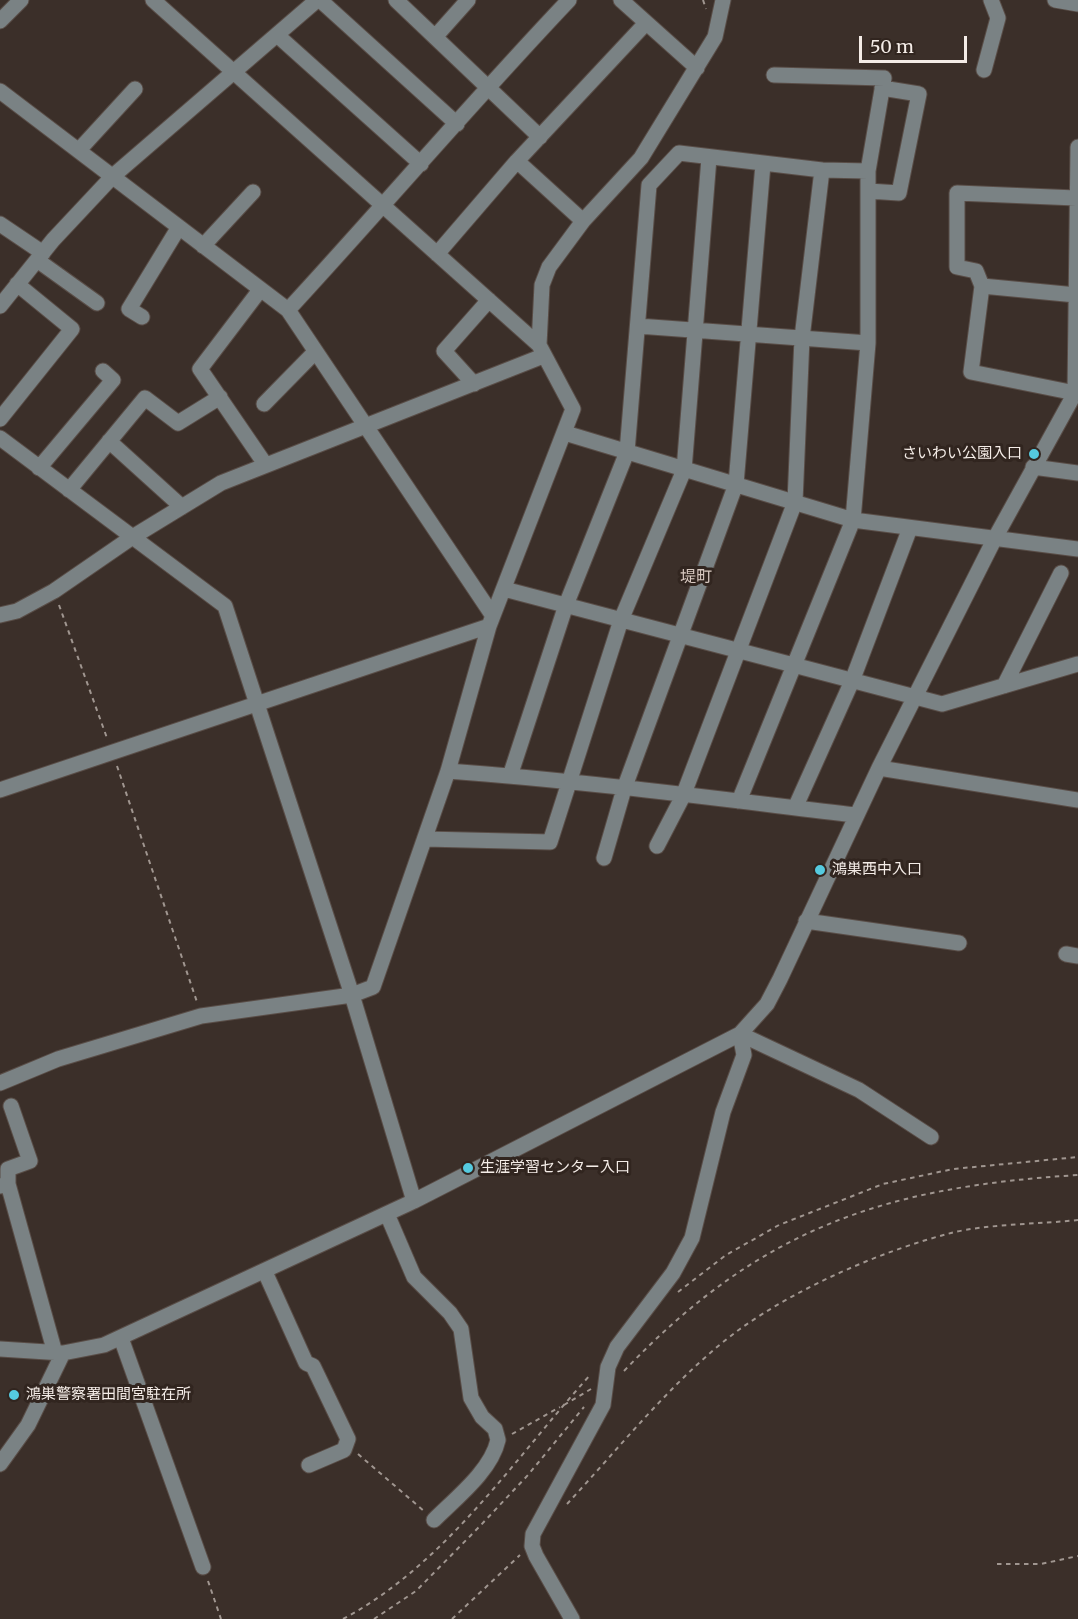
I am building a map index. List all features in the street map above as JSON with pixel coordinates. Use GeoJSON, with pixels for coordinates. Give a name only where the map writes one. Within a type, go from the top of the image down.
{"type":"FeatureCollection","features":[{"type":"Feature","properties":{"kind":"street"},"geometry":{"type":"LineString","coordinates":[[0,21],[21,0]]}},
{"type":"Feature","properties":{"kind":"street"},"geometry":{"type":"LineString","coordinates":[[0,1083],[58,1059],[201,1016],[352,995],[373,987],[448,771],[491,621],[573,410],[541,350],[489,300],[153,0]]}},
{"type":"Feature","properties":{"kind":"street"},"geometry":{"type":"LineString","coordinates":[[0,306],[40,256],[113,176],[319,0],[457,124]]}},
{"type":"Feature","properties":{"kind":"street"},"geometry":{"type":"LineString","coordinates":[[396,0],[540,137]]}},
{"type":"Feature","properties":{"kind":"street"},"geometry":{"type":"LineString","coordinates":[[435,37],[468,0]]}},
{"type":"Feature","properties":{"kind":"street"},"geometry":{"type":"LineString","coordinates":[[288,310],[384,206],[486,88],[570,0]]}},
{"type":"Feature","properties":{"kind":"street"},"geometry":{"type":"LineString","coordinates":[[621,0],[697,68]]}},
{"type":"Feature","properties":{"kind":"street"},"geometry":{"type":"LineString","coordinates":[[541,350],[542,285],[549,267],[583,221],[641,158],[715,37],[723,0]]}},
{"type":"Feature","properties":{"kind":"street"},"geometry":{"type":"LineString","coordinates":[[1055,0],[1078,4]]}},
{"type":"Feature","properties":{"kind":"street"},"geometry":{"type":"LineString","coordinates":[[984,70],[998,18],[987,1]]}},
{"type":"Feature","properties":{"kind":"street"},"geometry":{"type":"LineString","coordinates":[[437,254],[517,161],[646,22]]}},
{"type":"Feature","properties":{"kind":"street"},"geometry":{"type":"LineString","coordinates":[[277,35],[421,164]]}},
{"type":"Feature","properties":{"kind":"street"},"geometry":{"type":"LineString","coordinates":[[740,801],[853,520],[868,343],[868,171],[884,78],[774,75]]}},
{"type":"Feature","properties":{"kind":"street"},"geometry":{"type":"LineString","coordinates":[[868,191],[899,193],[919,94],[882,88]]}},
{"type":"Feature","properties":{"kind":"street"},"geometry":{"type":"LineString","coordinates":[[79,150],[135,89]]}},
{"type":"Feature","properties":{"kind":"street"},"geometry":{"type":"LineString","coordinates":[[0,91],[288,310],[366,426],[491,621]]}},
{"type":"Feature","properties":{"kind":"street"},"geometry":{"type":"LineString","coordinates":[[0,1349],[59,1353],[88,1350],[121,1338],[414,1201],[740,1034],[767,1004],[855,815],[994,538],[1074,399],[1078,147]]}},
{"type":"Feature","properties":{"kind":"street"},"geometry":{"type":"LineString","coordinates":[[510,776],[566,605],[627,452],[649,185],[679,153],[822,170],[868,171]]}},
{"type":"Feature","properties":{"kind":"street"},"geometry":{"type":"LineString","coordinates":[[425,838],[550,842],[621,620],[684,470],[709,158]]}},
{"type":"Feature","properties":{"kind":"street"},"geometry":{"type":"LineString","coordinates":[[517,161],[583,221]]}},
{"type":"Feature","properties":{"kind":"street"},"geometry":{"type":"LineString","coordinates":[[604,858],[624,789],[736,484],[764,164]]}},
{"type":"Feature","properties":{"kind":"street"},"geometry":{"type":"LineString","coordinates":[[657,846],[683,796],[795,502],[802,338],[822,170]]}},
{"type":"Feature","properties":{"kind":"street"},"geometry":{"type":"LineString","coordinates":[[203,246],[253,192]]}},
{"type":"Feature","properties":{"kind":"street"},"geometry":{"type":"LineString","coordinates":[[1074,399],[971,372],[982,286],[976,272],[957,267],[957,193],[1076,198]]}},
{"type":"Feature","properties":{"kind":"street"},"geometry":{"type":"LineString","coordinates":[[0,224],[97,303]]}},
{"type":"Feature","properties":{"kind":"street"},"geometry":{"type":"LineString","coordinates":[[142,317],[129,309],[179,227]]}},
{"type":"Feature","properties":{"kind":"street"},"geometry":{"type":"LineString","coordinates":[[0,419],[72,329],[17,284]]}},
{"type":"Feature","properties":{"kind":"street"},"geometry":{"type":"LineString","coordinates":[[982,286],[1076,295]]}},
{"type":"Feature","properties":{"kind":"street"},"geometry":{"type":"LineString","coordinates":[[260,290],[200,369],[265,464]]}},
{"type":"Feature","properties":{"kind":"street"},"geometry":{"type":"LineString","coordinates":[[474,384],[444,351],[489,300]]}},
{"type":"Feature","properties":{"kind":"street"},"geometry":{"type":"LineString","coordinates":[[638,326],[868,343]]}},
{"type":"Feature","properties":{"kind":"street"},"geometry":{"type":"LineString","coordinates":[[0,615],[17,611],[54,591],[131,538],[221,483],[474,384],[541,350]]}},
{"type":"Feature","properties":{"kind":"street"},"geometry":{"type":"LineString","coordinates":[[264,404],[315,352]]}},
{"type":"Feature","properties":{"kind":"street"},"geometry":{"type":"LineString","coordinates":[[39,468],[113,380],[103,371]]}},
{"type":"Feature","properties":{"kind":"street"},"geometry":{"type":"LineString","coordinates":[[69,490],[145,398],[178,423],[220,397]]}},
{"type":"Feature","properties":{"kind":"street"},"geometry":{"type":"LineString","coordinates":[[565,432],[853,520],[1078,549]]}},
{"type":"Feature","properties":{"kind":"street"},"geometry":{"type":"LineString","coordinates":[[0,438],[225,606],[352,995],[414,1201]]}},
{"type":"Feature","properties":{"kind":"street"},"geometry":{"type":"LineString","coordinates":[[109,441],[182,507]]}},
{"type":"Feature","properties":{"kind":"street"},"geometry":{"type":"LineString","coordinates":[[1033,467],[1078,473]]}},
{"type":"Feature","properties":{"kind":"street"},"geometry":{"type":"LineString","coordinates":[[795,808],[852,681],[910,528]]}},
{"type":"Feature","properties":{"kind":"street"},"geometry":{"type":"LineString","coordinates":[[1004,686],[1061,573]]}},
{"type":"Feature","properties":{"kind":"street"},"geometry":{"type":"LineString","coordinates":[[504,589],[942,704],[1078,664]]}},
{"type":"Feature","properties":{"kind":"street"},"geometry":{"type":"LineString","coordinates":[[0,790],[256,704],[491,621]]}},
{"type":"Feature","properties":{"kind":"street"},"geometry":{"type":"LineString","coordinates":[[879,768],[1078,800]]}},
{"type":"Feature","properties":{"kind":"street"},"geometry":{"type":"LineString","coordinates":[[448,771],[570,780],[624,789],[855,815]]}},
{"type":"Feature","properties":{"kind":"street"},"geometry":{"type":"LineString","coordinates":[[806,921],[959,943]]}},
{"type":"Feature","properties":{"kind":"street"},"geometry":{"type":"LineString","coordinates":[[740,1034],[859,1090],[931,1137]]}},
{"type":"Feature","properties":{"kind":"street"},"geometry":{"type":"LineString","coordinates":[[572,1619],[532,1546],[537,1524],[600,1412],[605,1385],[617,1347],[680,1261],[692,1238],[723,1112],[744,1055],[740,1034]]}},
{"type":"Feature","properties":{"kind":"street"},"geometry":{"type":"LineString","coordinates":[[0,1464],[28,1425],[59,1353],[4,1185],[8,1169],[30,1161],[11,1106]]}},
{"type":"Feature","properties":{"kind":"street"},"geometry":{"type":"LineString","coordinates":[[387,1214],[414,1277],[450,1313],[461,1329],[471,1398],[482,1417],[495,1429],[498,1440],[487,1463],[461,1494],[434,1520]]}},
{"type":"Feature","properties":{"kind":"street"},"geometry":{"type":"LineString","coordinates":[[265,1272],[306,1363],[313,1366],[340,1420],[347,1444],[344,1450],[309,1465]]}},
{"type":"Feature","properties":{"kind":"street"},"geometry":{"type":"LineString","coordinates":[[121,1338],[203,1567]]}},
{"type":"Feature","properties":{"kind":"path"},"geometry":{"type":"LineString","coordinates":[[54,591],[112,752],[201,1016]]}},
{"type":"Feature","properties":{"kind":"path"},"geometry":{"type":"LineString","coordinates":[[671,1297],[726,1255],[779,1225],[883,1184],[953,1168],[1078,1157]]}},
{"type":"Feature","properties":{"kind":"path"},"geometry":{"type":"LineString","coordinates":[[498,1440],[591,1389],[614,1380],[657,1336],[707,1293],[753,1261],[819,1227],[850,1214],[943,1190],[1078,1175]]}},
{"type":"Feature","properties":{"kind":"path"},"geometry":{"type":"LineString","coordinates":[[561,1510],[676,1386],[705,1359],[740,1329],[804,1291],[864,1264],[952,1232],[1078,1220]]}},
{"type":"Feature","properties":{"kind":"path"},"geometry":{"type":"LineString","coordinates":[[343,1619],[391,1589],[471,1514],[597,1368]]}},
{"type":"Feature","properties":{"kind":"path"},"geometry":{"type":"LineString","coordinates":[[374,1619],[416,1591],[480,1526],[605,1385]]}},
{"type":"Feature","properties":{"kind":"path"},"geometry":{"type":"LineString","coordinates":[[347,1444],[434,1520]]}},
{"type":"Feature","properties":{"kind":"path"},"geometry":{"type":"LineString","coordinates":[[452,1619],[532,1546]]}},
{"type":"Feature","properties":{"kind":"path"},"geometry":{"type":"LineString","coordinates":[[997,1564],[1041,1564],[1078,1556]]}},
{"type":"Feature","properties":{"kind":"path"},"geometry":{"type":"LineString","coordinates":[[203,1567],[221,1619]]}},
{"type":"Feature","properties":{"kind":"place","name":"さいわい公園入口"},"geometry":{"type":"Point","coordinates":[1034,454]}},
{"type":"Feature","properties":{"kind":"place","name":"鴻巣西中入口"},"geometry":{"type":"Point","coordinates":[820,870]}},
{"type":"Feature","properties":{"kind":"place","name":"生涯学習センター入口"},"geometry":{"type":"Point","coordinates":[468,1168]}},
{"type":"Feature","properties":{"kind":"place","name":"鴻巣警察署田間宮駐在所"},"geometry":{"type":"Point","coordinates":[14,1395]}},
{"type":"Feature","properties":{"kind":"district","name":"堤町"},"geometry":{"type":"Point","coordinates":[696,577]}}]}
